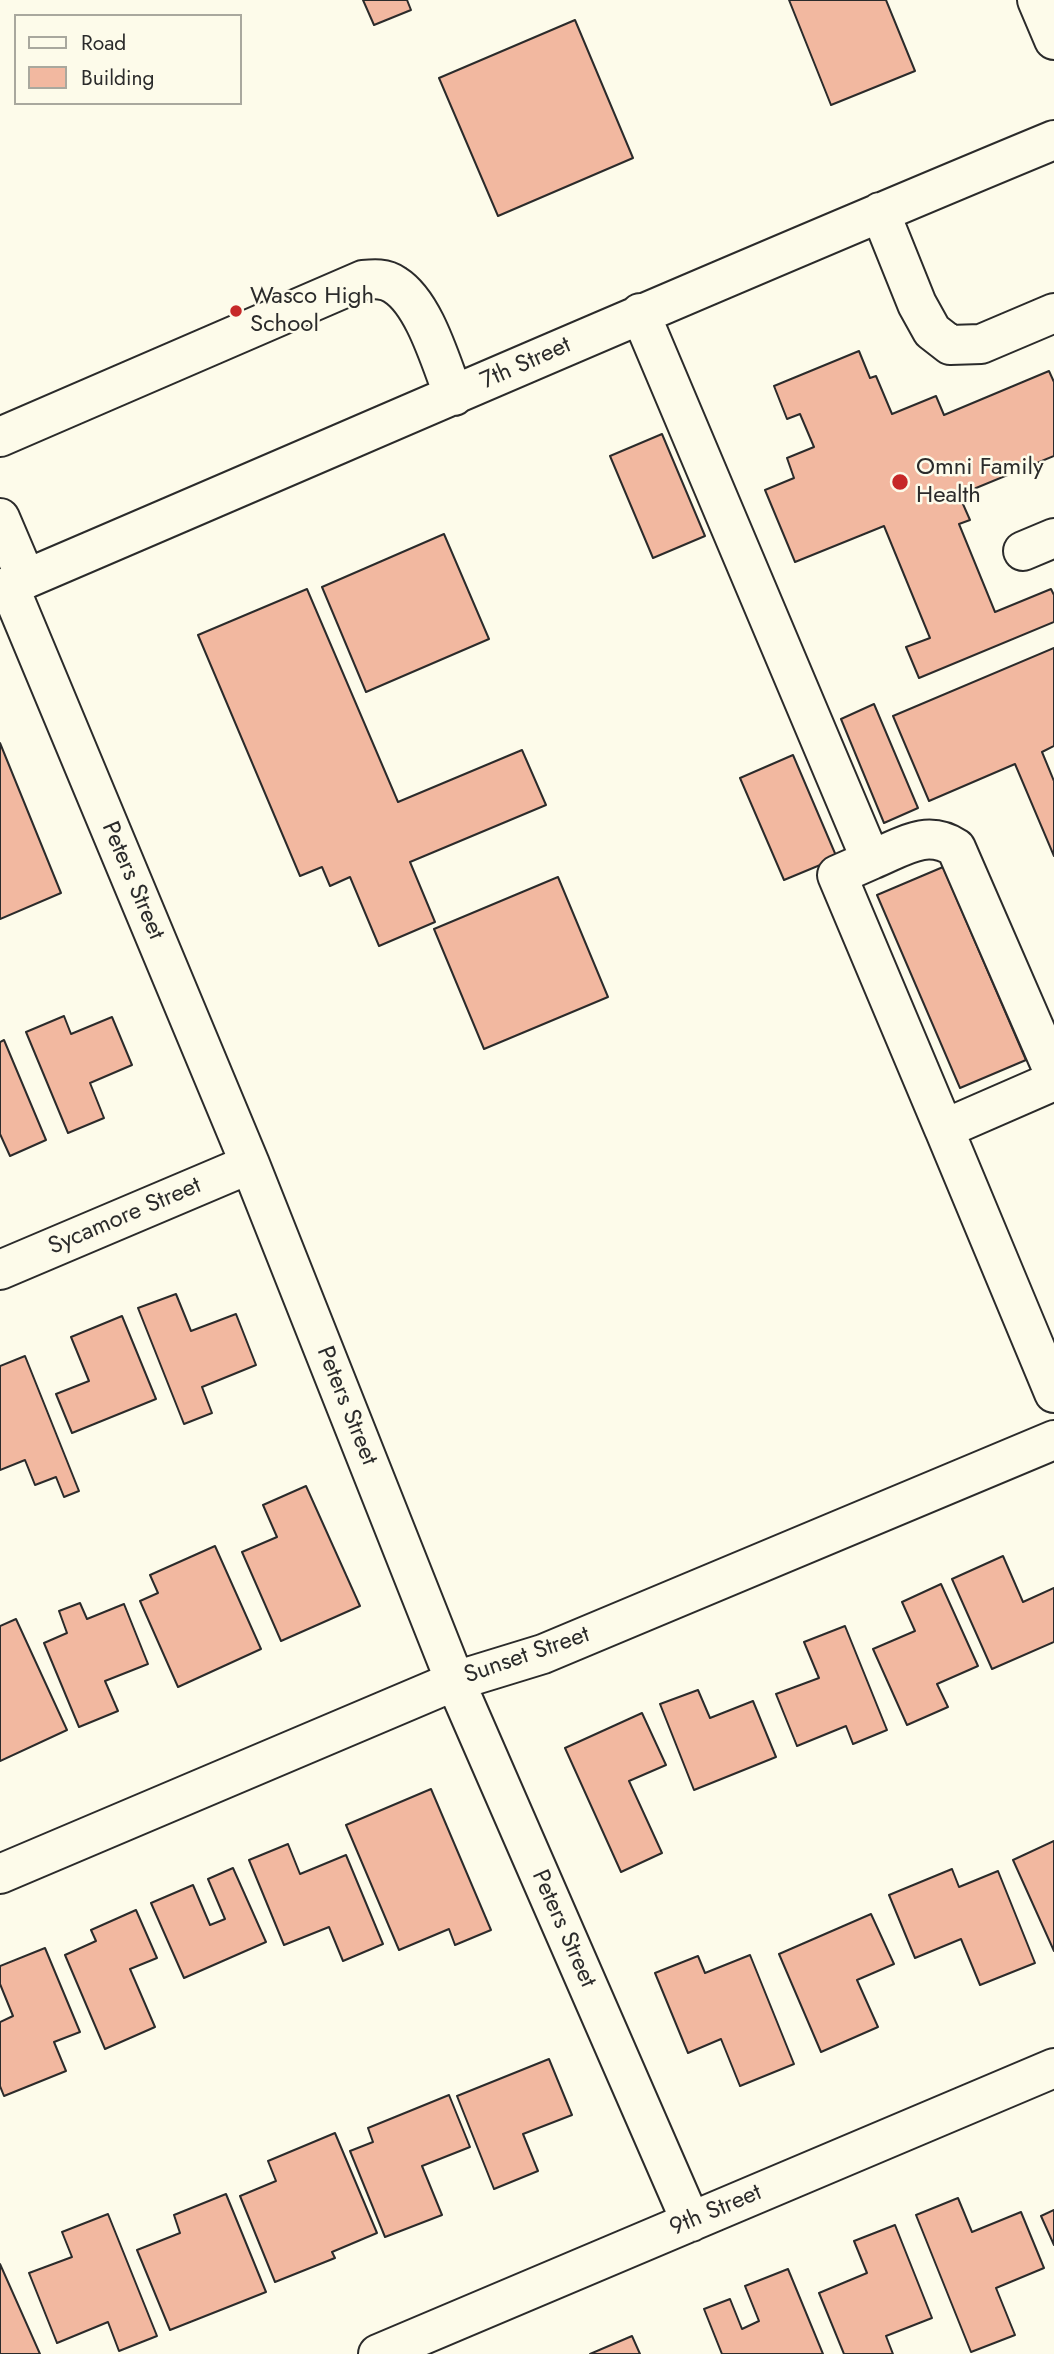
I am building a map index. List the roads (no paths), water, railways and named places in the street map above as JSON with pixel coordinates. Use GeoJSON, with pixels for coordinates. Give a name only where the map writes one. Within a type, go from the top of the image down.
{"type":"FeatureCollection","features":[{"type":"Feature","properties":{"kind":"street"},"geometry":{"type":"LineString","coordinates":[[1037,0],[1054,40]]}},
{"type":"Feature","properties":{"kind":"street","name":"7th Street"},"geometry":{"type":"LineString","coordinates":[[12,585],[454,396],[640,313],[1054,140]]}},
{"type":"Feature","properties":{"kind":"street"},"geometry":{"type":"LineString","coordinates":[[880,212],[922,313],[932,331],[950,345],[981,344],[1054,313]]}},
{"type":"Feature","properties":{"kind":"street"},"geometry":{"type":"LineString","coordinates":[[0,437],[363,280],[379,279],[394,284],[411,301],[422,318],[454,396]]}},
{"type":"Feature","properties":{"kind":"street"},"geometry":{"type":"LineString","coordinates":[[640,313],[872,860]]}},
{"type":"Feature","properties":{"kind":"street","name":"Peters Street"},"geometry":{"type":"LineString","coordinates":[[0,518],[12,585],[250,1164],[455,1681],[691,2222]]}},
{"type":"Feature","properties":{"kind":"street"},"geometry":{"type":"LineString","coordinates":[[1054,1073],[956,848],[934,838],[921,839],[837,875],[1054,1393]]}},
{"type":"Feature","properties":{"kind":"street"},"geometry":{"type":"LineString","coordinates":[[944,1129],[1054,1081]]}},
{"type":"Feature","properties":{"kind":"street","name":"Sycamore Street"},"geometry":{"type":"LineString","coordinates":[[0,1270],[250,1164]]}},
{"type":"Feature","properties":{"kind":"street","name":"Sunset Street"},"geometry":{"type":"LineString","coordinates":[[0,1874],[455,1681],[543,1654],[1054,1440]]}},
{"type":"Feature","properties":{"kind":"street","name":"9th Street"},"geometry":{"type":"LineString","coordinates":[[378,2354],[1054,2068]]}},
{"type":"Feature","properties":{"kind":"place","name":"Wasco High School"},"geometry":{"type":"Point","coordinates":[236,311]}},
{"type":"Feature","properties":{"kind":"place","name":"Omni Family Health"},"geometry":{"type":"Point","coordinates":[900,482]}}]}
